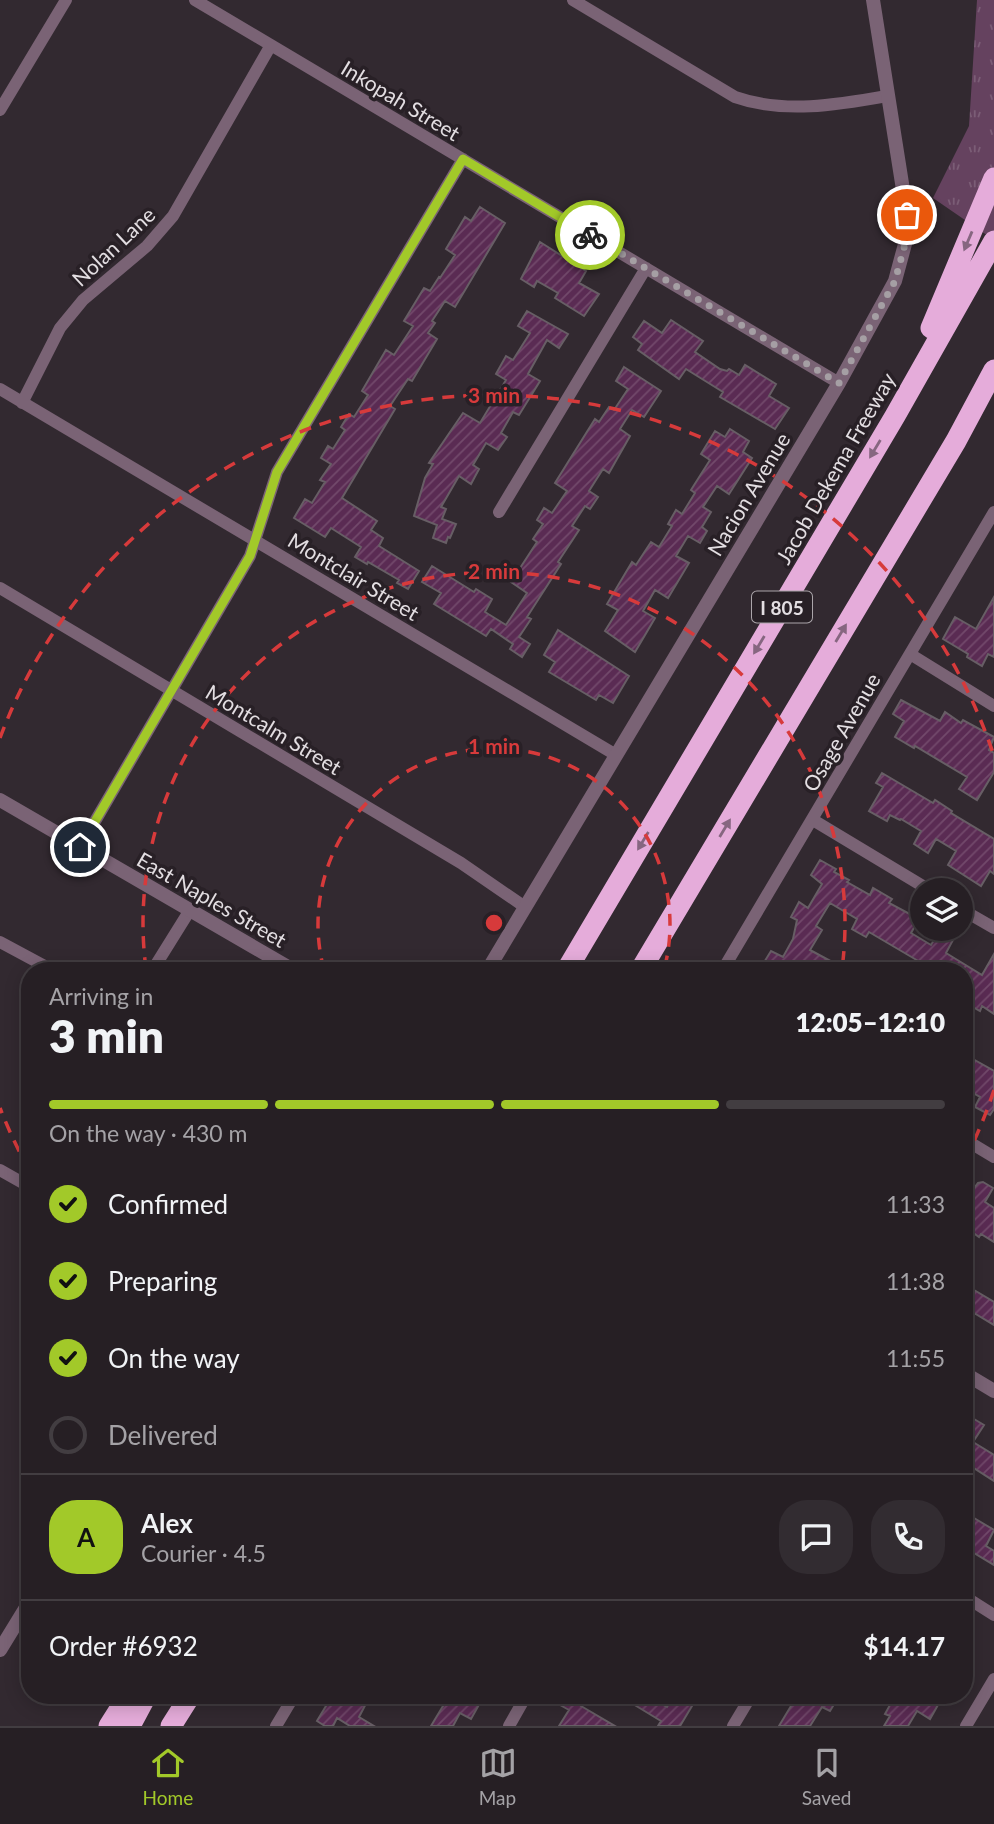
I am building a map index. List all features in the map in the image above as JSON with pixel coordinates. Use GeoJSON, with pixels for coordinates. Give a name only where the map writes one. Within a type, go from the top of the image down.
{"type":"FeatureCollection","features":[{"type":"Feature","properties":{"kind":"highway"},"geometry":{"type":"LineString","coordinates":[[895,416],[994,178]]}},
{"type":"Feature","properties":{"kind":"highway","name":"Jacob Dekema Freeway"},"geometry":{"type":"LineString","coordinates":[[571,962],[895,416],[994,241]]}},
{"type":"Feature","properties":{"kind":"highway","name":"I 805"},"geometry":{"type":"LineString","coordinates":[[645,962],[956,441],[994,370]]}},
{"type":"Feature","properties":{"kind":"highway"},"geometry":{"type":"LineString","coordinates":[[956,441],[994,405]]}},
{"type":"Feature","properties":{"kind":"highway"},"geometry":{"type":"LineString","coordinates":[[109,1726],[123,1704]]}},
{"type":"Feature","properties":{"kind":"highway"},"geometry":{"type":"LineString","coordinates":[[130,1726],[142,1704]]}},
{"type":"Feature","properties":{"kind":"highway"},"geometry":{"type":"LineString","coordinates":[[171,1726],[185,1704]]}},
{"type":"Feature","properties":{"kind":"highway"},"geometry":{"type":"LineString","coordinates":[[186,1726],[199,1704]]}},
{"type":"Feature","properties":{"kind":"street"},"geometry":{"type":"LineString","coordinates":[[0,110],[66,0]]}},
{"type":"Feature","properties":{"kind":"street","name":"Inkopah Street"},"geometry":{"type":"LineString","coordinates":[[195,0],[839,383]]}},
{"type":"Feature","properties":{"kind":"street"},"geometry":{"type":"LineString","coordinates":[[573,0],[735,97],[754,104],[791,107],[887,96]]}},
{"type":"Feature","properties":{"kind":"street","name":"Nacion Avenue"},"geometry":{"type":"LineString","coordinates":[[492,962],[839,383],[895,281],[905,244],[907,215],[873,0]]}},
{"type":"Feature","properties":{"kind":"street","name":"Nolan Lane"},"geometry":{"type":"LineString","coordinates":[[22,403],[60,328],[83,300],[139,254],[173,216],[271,45]]}},
{"type":"Feature","properties":{"kind":"street"},"geometry":{"type":"LineString","coordinates":[[80,847],[250,558],[277,472],[463,159]]}},
{"type":"Feature","properties":{"kind":"street"},"geometry":{"type":"LineString","coordinates":[[499,512],[646,268]]}},
{"type":"Feature","properties":{"kind":"street","name":"Montclair Street"},"geometry":{"type":"LineString","coordinates":[[0,389],[616,755]]}},
{"type":"Feature","properties":{"kind":"street","name":"Osage Avenue"},"geometry":{"type":"LineString","coordinates":[[727,962],[994,512]]}},
{"type":"Feature","properties":{"kind":"street","name":"Montcalm Street"},"geometry":{"type":"LineString","coordinates":[[0,588],[461,863],[525,907]]}},
{"type":"Feature","properties":{"kind":"street"},"geometry":{"type":"LineString","coordinates":[[910,654],[994,706]]}},
{"type":"Feature","properties":{"kind":"street","name":"East Naples Street"},"geometry":{"type":"LineString","coordinates":[[0,800],[280,962]]}},
{"type":"Feature","properties":{"kind":"street"},"geometry":{"type":"LineString","coordinates":[[813,820],[910,878]]}},
{"type":"Feature","properties":{"kind":"street"},"geometry":{"type":"LineString","coordinates":[[158,962],[190,910]]}},
{"type":"Feature","properties":{"kind":"street"},"geometry":{"type":"LineString","coordinates":[[973,916],[994,928]]}},
{"type":"Feature","properties":{"kind":"street"},"geometry":{"type":"LineString","coordinates":[[0,942],[37,962]]}},
{"type":"Feature","properties":{"kind":"street"},"geometry":{"type":"LineString","coordinates":[[973,1144],[994,1157]]}},
{"type":"Feature","properties":{"kind":"street"},"geometry":{"type":"LineString","coordinates":[[0,1170],[21,1182]]}},
{"type":"Feature","properties":{"kind":"street"},"geometry":{"type":"LineString","coordinates":[[973,1378],[994,1391]]}},
{"type":"Feature","properties":{"kind":"street"},"geometry":{"type":"LineString","coordinates":[[973,1602],[994,1615]]}},
{"type":"Feature","properties":{"kind":"street"},"geometry":{"type":"LineString","coordinates":[[0,1650],[21,1616]]}},
{"type":"Feature","properties":{"kind":"street"},"geometry":{"type":"LineString","coordinates":[[966,1726],[994,1679]]}},
{"type":"Feature","properties":{"kind":"street"},"geometry":{"type":"LineString","coordinates":[[276,1726],[289,1704]]}},
{"type":"Feature","properties":{"kind":"street"},"geometry":{"type":"LineString","coordinates":[[509,1726],[521,1704]]}},
{"type":"Feature","properties":{"kind":"street"},"geometry":{"type":"LineString","coordinates":[[733,1726],[746,1704]]}},
{"type":"Feature","properties":{"kind":"green space"},"geometry":{"type":"Polygon","coordinates":[[[977,0],[994,0],[994,240],[933,198],[969,126],[977,0]]]}},
{"type":"Feature","properties":{"kind":"building"},"geometry":{"type":"Polygon","coordinates":[[[480,207],[505,223],[455,307],[445,301],[432,321],[435,323],[428,333],[437,339],[412,381],[408,379],[390,406],[395,409],[342,498],[377,521],[371,530],[383,538],[379,546],[419,571],[408,589],[397,583],[399,580],[355,557],[361,547],[331,528],[325,537],[294,518],[305,499],[312,503],[325,482],[320,480],[331,464],[321,458],[328,446],[333,449],[345,430],[341,427],[349,414],[354,417],[368,395],[362,391],[386,350],[394,355],[413,326],[404,321],[424,288],[430,291],[455,255],[446,249],[465,217],[471,221],[480,207]]]}},
{"type":"Feature","properties":{"kind":"building"},"geometry":{"type":"Polygon","coordinates":[[[540,242],[586,271],[579,283],[599,294],[584,316],[555,298],[558,293],[537,281],[534,287],[521,279],[540,242]]]}},
{"type":"Feature","properties":{"kind":"building"},"geometry":{"type":"Polygon","coordinates":[[[527,311],[568,334],[559,348],[547,340],[528,374],[540,381],[519,415],[513,412],[501,433],[507,437],[498,450],[486,443],[473,465],[479,469],[471,484],[459,476],[441,507],[446,509],[442,519],[456,524],[446,543],[433,538],[437,525],[414,516],[425,478],[433,464],[429,463],[463,413],[480,423],[506,380],[496,374],[506,356],[513,360],[530,333],[518,326],[527,311]]]}},
{"type":"Feature","properties":{"kind":"building"},"geometry":{"type":"Polygon","coordinates":[[[671,320],[703,341],[695,352],[720,369],[729,369],[739,375],[745,365],[776,384],[769,396],[789,408],[775,429],[720,397],[723,392],[686,369],[679,379],[638,350],[642,344],[633,337],[644,321],[662,333],[671,320]]]}},
{"type":"Feature","properties":{"kind":"building"},"geometry":{"type":"Polygon","coordinates":[[[624,367],[661,391],[644,417],[632,410],[620,429],[630,436],[609,473],[603,469],[589,491],[598,497],[590,509],[585,506],[572,526],[579,530],[527,617],[531,619],[519,637],[530,644],[522,657],[510,649],[513,644],[491,629],[486,636],[434,604],[441,593],[422,582],[432,566],[474,592],[476,589],[492,599],[485,612],[506,625],[527,593],[511,582],[537,542],[533,539],[543,524],[537,520],[544,508],[552,513],[567,491],[555,483],[595,419],[599,422],[609,407],[614,410],[628,389],[616,381],[624,367]]]}},
{"type":"Feature","properties":{"kind":"building"},"geometry":{"type":"Polygon","coordinates":[[[730,429],[749,441],[743,452],[752,458],[729,494],[717,486],[703,507],[711,512],[702,527],[707,531],[700,543],[688,536],[676,556],[689,563],[668,598],[655,590],[643,611],[655,618],[635,652],[605,631],[618,610],[607,604],[632,562],[636,565],[651,542],[659,547],[672,526],[668,524],[676,510],[682,514],[695,493],[691,490],[710,460],[701,454],[715,431],[725,437],[730,429]]]}},
{"type":"Feature","properties":{"kind":"building"},"geometry":{"type":"Polygon","coordinates":[[[994,597],[994,657],[988,654],[982,666],[943,639],[955,617],[976,629],[994,597]]]}},
{"type":"Feature","properties":{"kind":"building"},"geometry":{"type":"Polygon","coordinates":[[[558,630],[629,676],[613,703],[599,695],[596,700],[549,672],[555,662],[544,655],[558,630]]]}},
{"type":"Feature","properties":{"kind":"building"},"geometry":{"type":"Polygon","coordinates":[[[901,700],[940,721],[945,712],[961,723],[963,720],[994,737],[989,750],[994,753],[994,772],[977,800],[959,789],[967,777],[895,737],[904,721],[893,714],[901,700]]]}},
{"type":"Feature","properties":{"kind":"building"},"geometry":{"type":"Polygon","coordinates":[[[882,773],[933,803],[935,800],[994,839],[994,874],[990,871],[981,886],[973,878],[968,878],[948,865],[956,851],[936,839],[928,853],[914,844],[921,831],[901,819],[890,815],[887,821],[869,811],[883,787],[876,783],[882,773]]]}},
{"type":"Feature","properties":{"kind":"building"},"geometry":{"type":"Polygon","coordinates":[[[820,860],[836,869],[834,872],[849,880],[847,882],[870,895],[873,888],[892,899],[889,903],[910,914],[910,941],[924,941],[931,945],[933,941],[952,941],[946,953],[961,962],[920,962],[869,932],[866,937],[852,929],[857,919],[830,903],[816,926],[822,930],[810,950],[832,962],[764,962],[771,951],[783,957],[793,939],[797,920],[791,917],[799,902],[808,908],[822,884],[811,875],[820,860]]]}},
{"type":"Feature","properties":{"kind":"building"},"geometry":{"type":"Polygon","coordinates":[[[994,954],[994,1014],[982,1006],[980,1011],[973,1007],[973,970],[982,975],[994,954]]]}},
{"type":"Feature","properties":{"kind":"building"},"geometry":{"type":"Polygon","coordinates":[[[973,1059],[994,1071],[994,1109],[990,1115],[975,1107],[980,1097],[973,1093],[973,1059]]]}},
{"type":"Feature","properties":{"kind":"building"},"geometry":{"type":"Polygon","coordinates":[[[983,1182],[993,1188],[985,1202],[994,1208],[994,1242],[973,1233],[973,1190],[978,1183],[983,1182]]]}},
{"type":"Feature","properties":{"kind":"building"},"geometry":{"type":"Polygon","coordinates":[[[973,1289],[994,1302],[994,1325],[974,1313],[973,1289]]]}},
{"type":"Feature","properties":{"kind":"building"},"geometry":{"type":"Polygon","coordinates":[[[973,1418],[984,1425],[973,1442],[973,1418]]]}},
{"type":"Feature","properties":{"kind":"building"},"geometry":{"type":"Polygon","coordinates":[[[973,1442],[994,1455],[994,1481],[973,1468],[973,1442]]]}},
{"type":"Feature","properties":{"kind":"building"},"geometry":{"type":"Polygon","coordinates":[[[973,1517],[994,1530],[986,1546],[994,1551],[994,1565],[973,1552],[973,1517]]]}},
{"type":"Feature","properties":{"kind":"building"},"geometry":{"type":"Polygon","coordinates":[[[327,1704],[366,1704],[359,1717],[374,1726],[350,1726],[337,1718],[333,1726],[325,1726],[317,1721],[327,1704]]]}},
{"type":"Feature","properties":{"kind":"building"},"geometry":{"type":"Polygon","coordinates":[[[444,1704],[479,1704],[471,1719],[460,1713],[453,1726],[431,1726],[444,1704]]]}},
{"type":"Feature","properties":{"kind":"building"},"geometry":{"type":"Polygon","coordinates":[[[558,1704],[582,1704],[581,1706],[615,1726],[559,1726],[569,1710],[558,1704]]]}},
{"type":"Feature","properties":{"kind":"building"},"geometry":{"type":"Polygon","coordinates":[[[633,1704],[662,1704],[667,1707],[669,1704],[693,1704],[680,1726],[658,1726],[661,1721],[633,1704]]]}},
{"type":"Feature","properties":{"kind":"building"},"geometry":{"type":"Polygon","coordinates":[[[792,1704],[834,1704],[830,1711],[822,1707],[810,1726],[779,1726],[792,1704]]]}},
{"type":"Feature","properties":{"kind":"building"},"geometry":{"type":"Polygon","coordinates":[[[891,1704],[938,1704],[930,1719],[917,1711],[908,1726],[884,1726],[890,1716],[885,1714],[891,1704]]]}},
{"type":"Feature","properties":{"kind":"way so far"},"geometry":{"type":"LineString","coordinates":[[590,235],[839,383],[895,281],[905,244],[907,215]]}},
{"type":"Feature","properties":{"kind":"route"},"geometry":{"type":"LineString","coordinates":[[80,847],[250,556],[277,472],[463,159],[590,235]]}}]}
